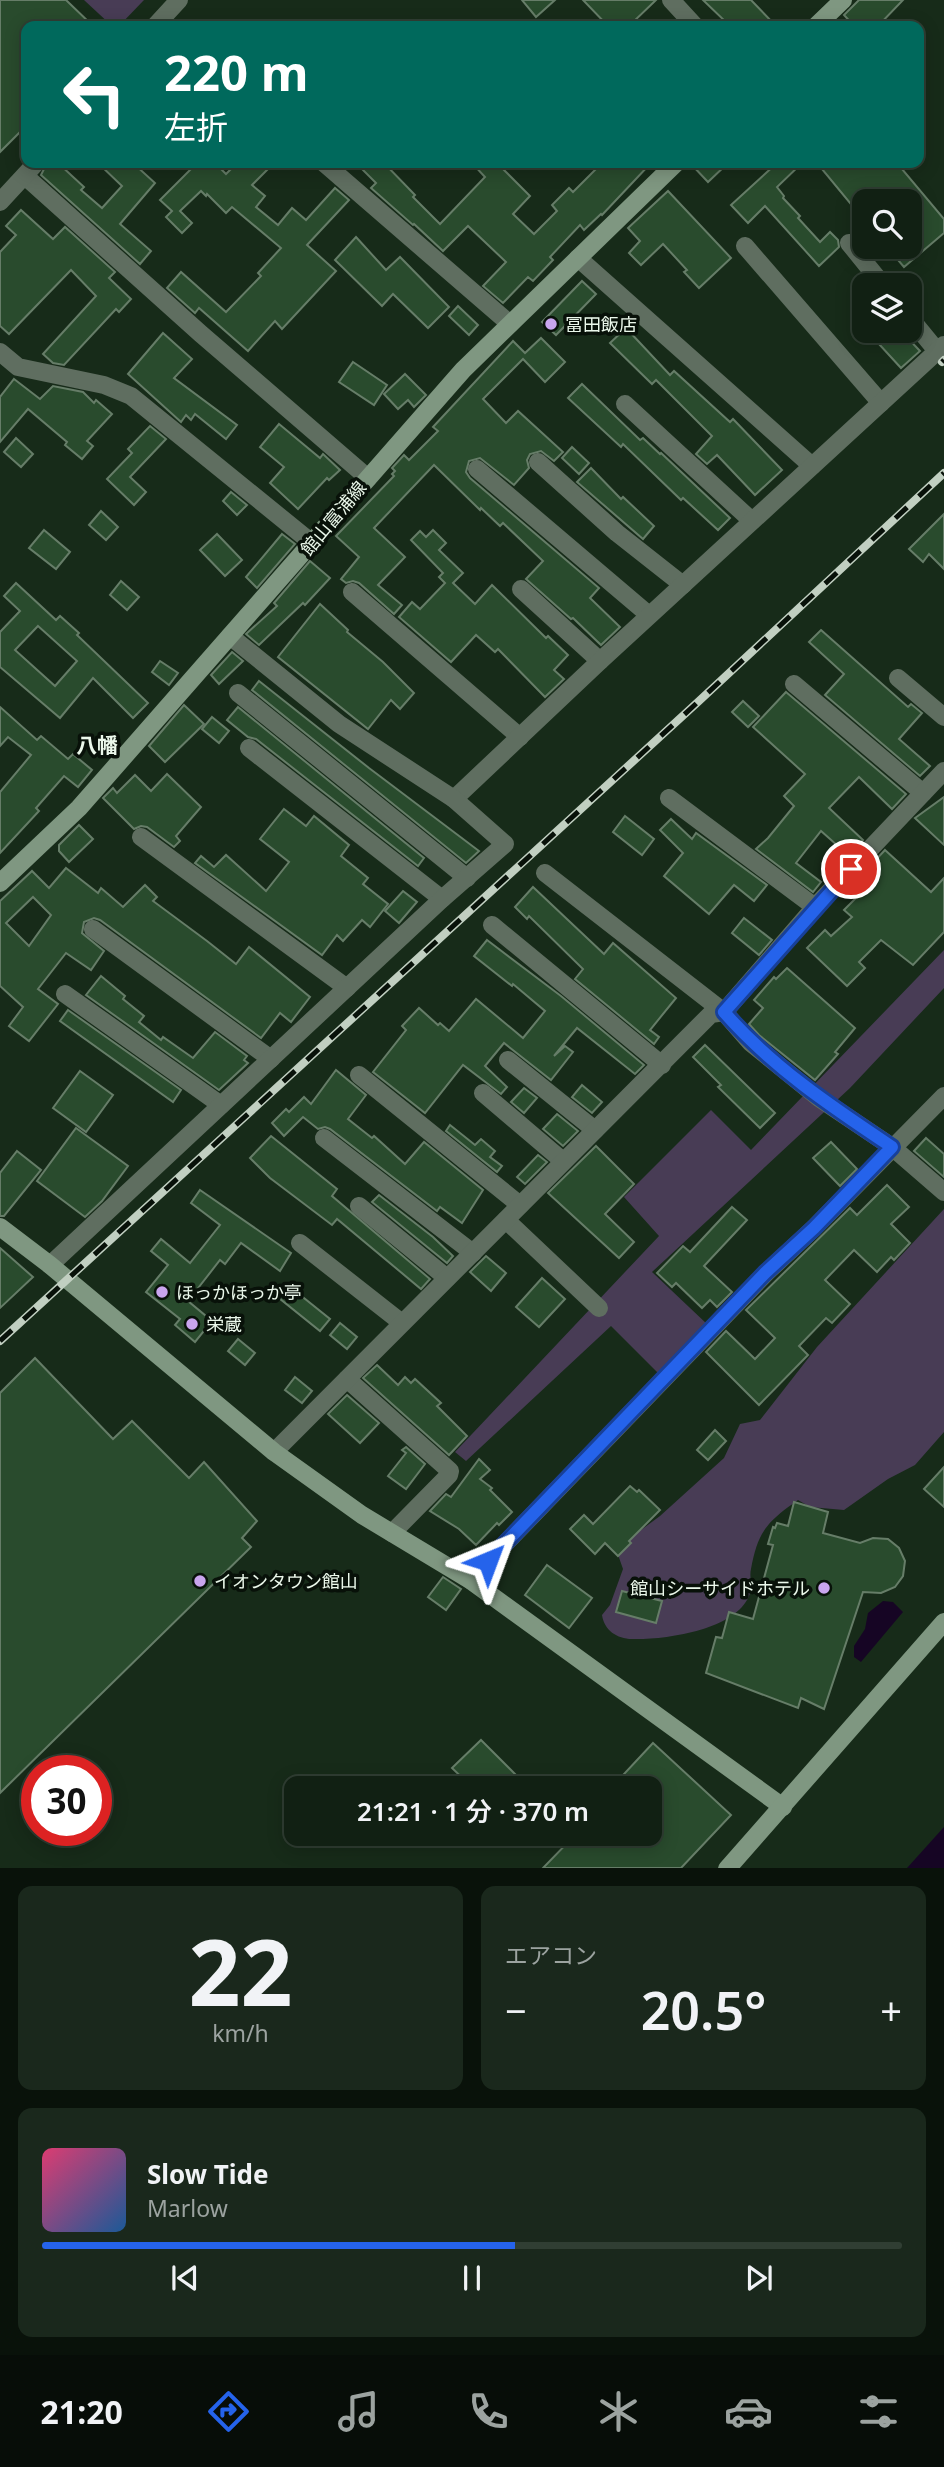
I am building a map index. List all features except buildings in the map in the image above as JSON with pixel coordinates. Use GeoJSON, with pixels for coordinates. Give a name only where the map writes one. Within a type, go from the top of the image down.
{"type":"FeatureCollection","features":[{"type":"Feature","properties":{"kind":"street"},"geometry":{"type":"LineString","coordinates":[[164,21],[179,0]]}},
{"type":"Feature","properties":{"kind":"street"},"geometry":{"type":"LineString","coordinates":[[671,0],[690,21]]}},
{"type":"Feature","properties":{"kind":"street"},"geometry":{"type":"LineString","coordinates":[[821,21],[843,0]]}},
{"type":"Feature","properties":{"kind":"street"},"geometry":{"type":"LineString","coordinates":[[330,168],[510,324]]}},
{"type":"Feature","properties":{"kind":"street","name":"館山富浦線"},"geometry":{"type":"LineString","coordinates":[[0,883],[79,807],[463,370],[671,168]]}},
{"type":"Feature","properties":{"kind":"street"},"geometry":{"type":"LineString","coordinates":[[1,199],[31,169],[201,334],[368,478]]}},
{"type":"Feature","properties":{"kind":"street"},"geometry":{"type":"LineString","coordinates":[[849,243],[873,273]]}},
{"type":"Feature","properties":{"kind":"street"},"geometry":{"type":"LineString","coordinates":[[745,246],[881,402]]}},
{"type":"Feature","properties":{"kind":"street"},"geometry":{"type":"LineString","coordinates":[[578,258],[812,466]]}},
{"type":"Feature","properties":{"kind":"street"},"geometry":{"type":"LineString","coordinates":[[454,799],[600,660],[940,348],[922,330]]}},
{"type":"Feature","properties":{"kind":"street"},"geometry":{"type":"LineString","coordinates":[[0,352],[18,367],[104,385],[131,396],[313,543]]}},
{"type":"Feature","properties":{"kind":"street"},"geometry":{"type":"LineString","coordinates":[[625,404],[752,521]]}},
{"type":"Feature","properties":{"kind":"street"},"geometry":{"type":"LineString","coordinates":[[538,462],[617,533],[683,585]]}},
{"type":"Feature","properties":{"kind":"street"},"geometry":{"type":"LineString","coordinates":[[477,469],[649,615]]}},
{"type":"Feature","properties":{"kind":"street"},"geometry":{"type":"LineString","coordinates":[[521,589],[600,660]]}},
{"type":"Feature","properties":{"kind":"street"},"geometry":{"type":"LineString","coordinates":[[352,592],[520,737]]}},
{"type":"Feature","properties":{"kind":"street"},"geometry":{"type":"LineString","coordinates":[[50,1265],[442,899],[505,844],[454,799],[338,724],[230,636]]}},
{"type":"Feature","properties":{"kind":"street"},"geometry":{"type":"LineString","coordinates":[[898,678],[944,718]]}},
{"type":"Feature","properties":{"kind":"street"},"geometry":{"type":"LineString","coordinates":[[794,684],[923,793]]}},
{"type":"Feature","properties":{"kind":"street"},"geometry":{"type":"LineString","coordinates":[[238,693],[467,878]]}},
{"type":"Feature","properties":{"kind":"street"},"geometry":{"type":"LineString","coordinates":[[249,748],[442,899]]}},
{"type":"Feature","properties":{"kind":"street"},"geometry":{"type":"LineString","coordinates":[[274,1452],[711,1014],[724,1012],[815,908],[944,771]]}},
{"type":"Feature","properties":{"kind":"street"},"geometry":{"type":"LineString","coordinates":[[669,798],[815,908]]}},
{"type":"Feature","properties":{"kind":"street"},"geometry":{"type":"LineString","coordinates":[[141,837],[347,988]]}},
{"type":"Feature","properties":{"kind":"street"},"geometry":{"type":"LineString","coordinates":[[545,873],[724,1012],[751,1043],[810,1090],[892,1147],[944,1192]]}},
{"type":"Feature","properties":{"kind":"street"},"geometry":{"type":"LineString","coordinates":[[492,925],[662,1065]]}},
{"type":"Feature","properties":{"kind":"street"},"geometry":{"type":"LineString","coordinates":[[93,929],[271,1059]]}},
{"type":"Feature","properties":{"kind":"street"},"geometry":{"type":"LineString","coordinates":[[65,994],[221,1105]]}},
{"type":"Feature","properties":{"kind":"street"},"geometry":{"type":"LineString","coordinates":[[508,1060],[595,1130]]}},
{"type":"Feature","properties":{"kind":"street"},"geometry":{"type":"LineString","coordinates":[[359,1075],[520,1205]]}},
{"type":"Feature","properties":{"kind":"street"},"geometry":{"type":"LineString","coordinates":[[483,1093],[563,1161]]}},
{"type":"Feature","properties":{"kind":"street"},"geometry":{"type":"LineString","coordinates":[[470,1580],[765,1273],[814,1228],[944,1096]]}},
{"type":"Feature","properties":{"kind":"street"},"geometry":{"type":"LineString","coordinates":[[324,1138],[473,1253]]}},
{"type":"Feature","properties":{"kind":"street"},"geometry":{"type":"LineString","coordinates":[[359,1206],[447,1278]]}},
{"type":"Feature","properties":{"kind":"street"},"geometry":{"type":"LineString","coordinates":[[506,1220],[599,1308]]}},
{"type":"Feature","properties":{"kind":"street"},"geometry":{"type":"LineString","coordinates":[[0,1227],[50,1265],[274,1452],[362,1515],[470,1580],[783,1807]]}},
{"type":"Feature","properties":{"kind":"street"},"geometry":{"type":"LineString","coordinates":[[300,1244],[402,1323]]}},
{"type":"Feature","properties":{"kind":"street"},"geometry":{"type":"LineString","coordinates":[[347,1378],[450,1471],[392,1533]]}},
{"type":"Feature","properties":{"kind":"street"},"geometry":{"type":"LineString","coordinates":[[727,1868],[944,1622]]}},
{"type":"Feature","properties":{"kind":"shaded area"},"geometry":{"type":"Polygon","coordinates":[[[84,0],[144,0],[124,21],[107,21],[84,0]]]}},
{"type":"Feature","properties":{"kind":"shaded area"},"geometry":{"type":"Polygon","coordinates":[[[944,950],[944,988],[850,1088],[652,1272],[708,1325],[659,1374],[611,1326],[466,1461],[455,1452],[659,1236],[624,1197],[711,1110],[751,1150],[944,950]]]}},
{"type":"Feature","properties":{"kind":"shaded area"},"geometry":{"type":"Polygon","coordinates":[[[944,1209],[944,1432],[915,1465],[888,1479],[844,1510],[810,1507],[798,1500],[771,1521],[757,1545],[749,1596],[741,1608],[729,1617],[715,1625],[680,1635],[626,1639],[612,1633],[605,1625],[602,1615],[610,1605],[623,1569],[616,1549],[633,1529],[641,1530],[660,1516],[724,1458],[740,1424],[760,1420],[817,1347],[944,1209]]]}},
{"type":"Feature","properties":{"kind":"shaded area"},"geometry":{"type":"Polygon","coordinates":[[[883,1601],[893,1602],[903,1612],[861,1662],[854,1657],[854,1646],[865,1629],[868,1613],[883,1601]]]}},
{"type":"Feature","properties":{"kind":"shaded area"},"geometry":{"type":"Polygon","coordinates":[[[944,1827],[944,1868],[907,1868],[944,1827]]]}},
{"type":"Feature","properties":{"kind":"railway"},"geometry":{"type":"LineString","coordinates":[[0,1341],[944,473]]}},
{"type":"Feature","properties":{"kind":"place","name":"冨田飯店"},"geometry":{"type":"Point","coordinates":[551,324]}},
{"type":"Feature","properties":{"kind":"place","name":"ほっかほっか亭"},"geometry":{"type":"Point","coordinates":[162,1292]}},
{"type":"Feature","properties":{"kind":"place","name":"栄蔵"},"geometry":{"type":"Point","coordinates":[192,1324]}},
{"type":"Feature","properties":{"kind":"place","name":"イオンタウン館山"},"geometry":{"type":"Point","coordinates":[200,1581]}},
{"type":"Feature","properties":{"kind":"place","name":"館山シーサイドホテル"},"geometry":{"type":"Point","coordinates":[824,1588]}},
{"type":"Feature","properties":{"kind":"district","name":"八幡"},"geometry":{"type":"Point","coordinates":[97,745]}},
{"type":"Feature","properties":{"kind":"route"},"geometry":{"type":"LineString","coordinates":[[488,1561],[765,1273],[814,1228],[892,1147],[819,1098],[751,1043],[724,1012],[851,869]]}}]}
